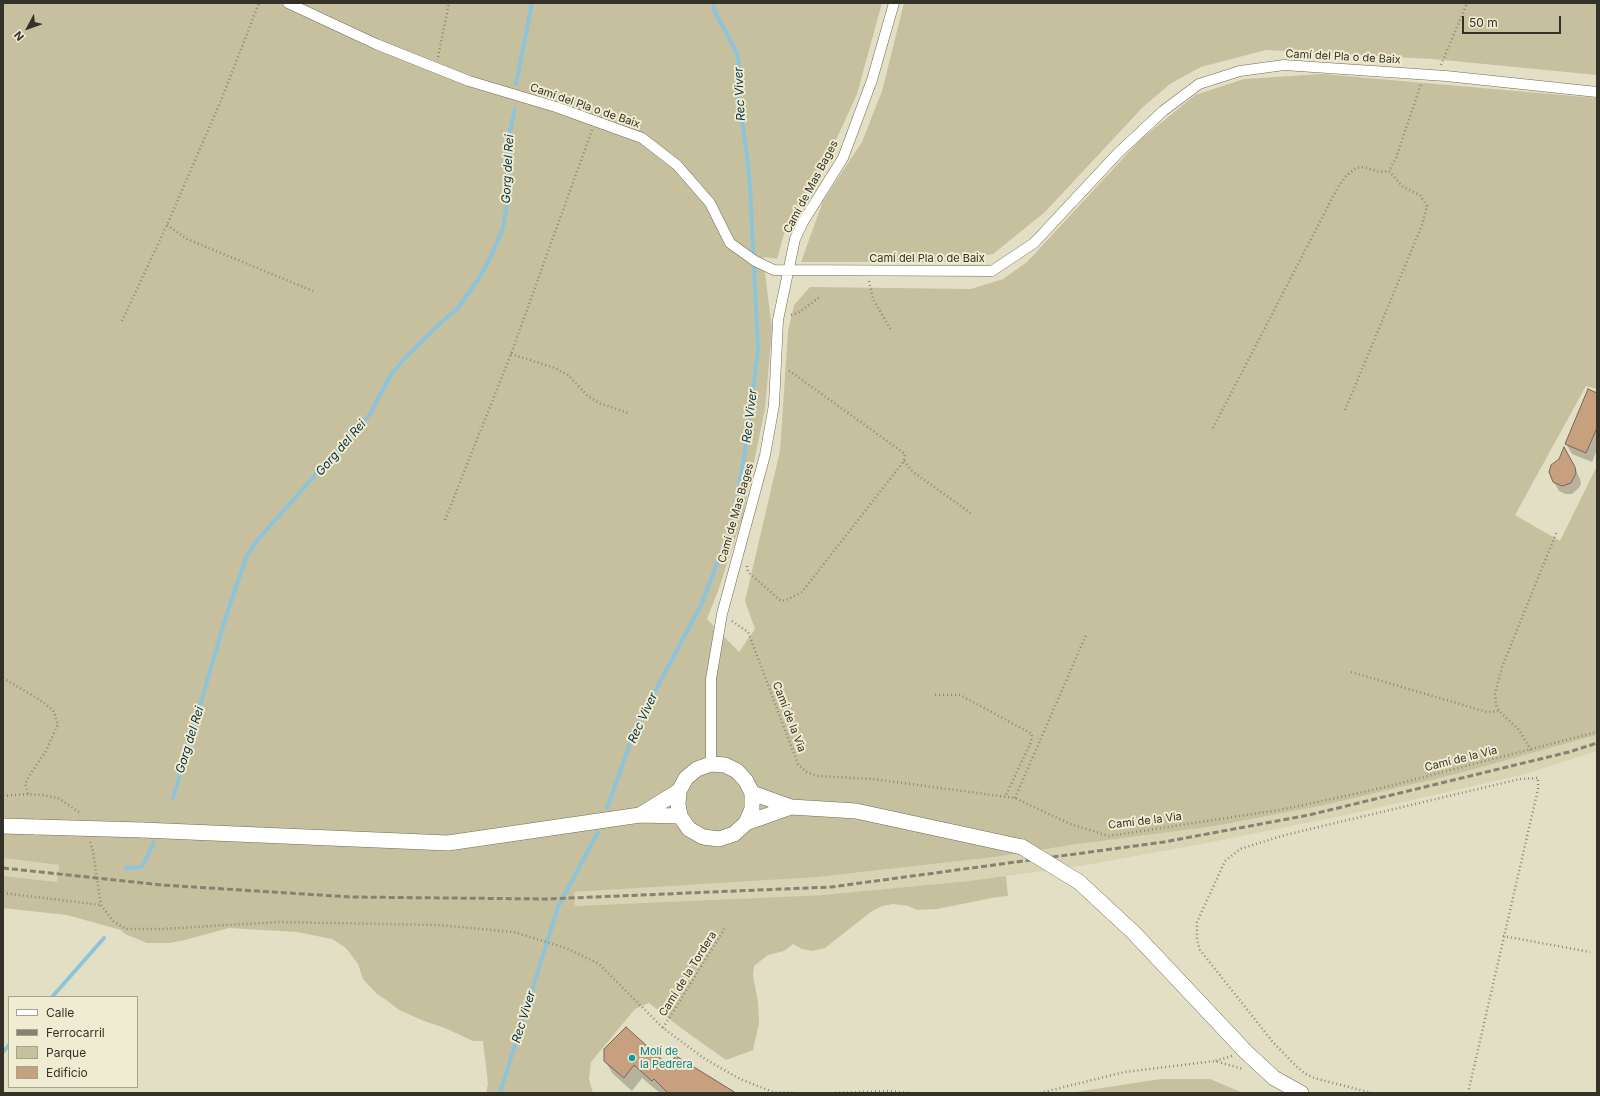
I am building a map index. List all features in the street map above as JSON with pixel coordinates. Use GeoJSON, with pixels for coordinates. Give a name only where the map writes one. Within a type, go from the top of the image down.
{"type":"FeatureCollection","features":[{"type":"Feature","properties":{"kind":"street","name":"Camí del Pla o de Baix"},"geometry":{"type":"LineString","coordinates":[[288,3],[376,44],[469,81],[556,107],[642,138],[677,165],[710,203],[730,243],[754,261],[774,270],[788,271],[992,271],[1034,243],[1118,153],[1163,111],[1199,84],[1240,72],[1284,65],[1437,75],[1597,92]]}},
{"type":"Feature","properties":{"kind":"street","name":"Camí de Mas Bages"},"geometry":{"type":"LineString","coordinates":[[711,764],[712,679],[722,614],[765,455],[774,405],[778,320],[795,239],[803,222],[843,158],[872,80],[894,3]]}},
{"type":"Feature","properties":{"kind":"street"},"geometry":{"type":"LineString","coordinates":[[746,823],[752,809],[752,793],[746,781],[737,771],[725,765],[711,764],[697,769],[686,778],[679,792],[678,804],[680,816],[690,829],[703,837],[719,839],[734,834],[746,823],[791,807]]}},
{"type":"Feature","properties":{"kind":"street"},"geometry":{"type":"LineString","coordinates":[[640,815],[679,792]]}},
{"type":"Feature","properties":{"kind":"street"},"geometry":{"type":"LineString","coordinates":[[752,793],[791,807],[856,811],[1022,846],[1079,882],[1134,933],[1246,1052],[1268,1073],[1301,1093]]}},
{"type":"Feature","properties":{"kind":"street"},"geometry":{"type":"LineString","coordinates":[[3,826],[142,830],[448,843],[640,815],[680,816]]}},
{"type":"Feature","properties":{"kind":"path"},"geometry":{"type":"LineString","coordinates":[[122,321],[167,225],[222,98],[259,3]]}},
{"type":"Feature","properties":{"kind":"path"},"geometry":{"type":"LineString","coordinates":[[435,68],[449,3]]}},
{"type":"Feature","properties":{"kind":"path"},"geometry":{"type":"LineString","coordinates":[[1437,75],[1467,3]]}},
{"type":"Feature","properties":{"kind":"path"},"geometry":{"type":"LineString","coordinates":[[1389,172],[1396,158],[1424,74]]}},
{"type":"Feature","properties":{"kind":"path"},"geometry":{"type":"LineString","coordinates":[[446,520],[511,354],[595,122]]}},
{"type":"Feature","properties":{"kind":"path"},"geometry":{"type":"LineString","coordinates":[[1213,428],[1338,187],[1346,176],[1356,168],[1364,167],[1379,172],[1389,172],[1403,187],[1420,195],[1427,206],[1422,225],[1345,410]]}},
{"type":"Feature","properties":{"kind":"path"},"geometry":{"type":"LineString","coordinates":[[167,225],[187,239],[313,291]]}},
{"type":"Feature","properties":{"kind":"path"},"geometry":{"type":"LineString","coordinates":[[867,271],[873,299],[891,330]]}},
{"type":"Feature","properties":{"kind":"path"},"geometry":{"type":"LineString","coordinates":[[791,315],[798,313],[821,296]]}},
{"type":"Feature","properties":{"kind":"path"},"geometry":{"type":"LineString","coordinates":[[790,322],[791,308]]}},
{"type":"Feature","properties":{"kind":"path"},"geometry":{"type":"LineString","coordinates":[[511,354],[555,368],[568,375],[588,396],[599,403],[628,413]]}},
{"type":"Feature","properties":{"kind":"path"},"geometry":{"type":"LineString","coordinates":[[748,559],[748,572],[780,601],[786,600],[802,592],[904,461],[905,454],[786,368],[785,375]]}},
{"type":"Feature","properties":{"kind":"path"},"geometry":{"type":"LineString","coordinates":[[904,461],[913,472],[972,514]]}},
{"type":"Feature","properties":{"kind":"path"},"geometry":{"type":"LineString","coordinates":[[1531,750],[1519,730],[1499,711],[1496,705],[1495,694],[1502,667],[1557,531]]}},
{"type":"Feature","properties":{"kind":"path","name":"Camí de la Via"},"geometry":{"type":"LineString","coordinates":[[722,614],[748,632],[798,764],[806,772],[817,776],[873,779],[1015,798],[1070,824],[1109,836],[1279,810],[1385,787],[1597,732]]}},
{"type":"Feature","properties":{"kind":"path"},"geometry":{"type":"LineString","coordinates":[[1015,798],[1086,635]]}},
{"type":"Feature","properties":{"kind":"path"},"geometry":{"type":"LineString","coordinates":[[1351,672],[1488,712],[1499,711]]}},
{"type":"Feature","properties":{"kind":"path"},"geometry":{"type":"LineString","coordinates":[[3,678],[40,700],[53,710],[58,724],[46,751],[25,784],[28,794]]}},
{"type":"Feature","properties":{"kind":"path"},"geometry":{"type":"LineString","coordinates":[[934,695],[960,695],[1032,734],[1031,742],[1005,797]]}},
{"type":"Feature","properties":{"kind":"path"},"geometry":{"type":"LineString","coordinates":[[1372,1093],[1323,1081],[1304,1073],[1272,1041],[1200,950],[1196,940],[1197,922],[1225,861],[1240,849],[1285,835],[1520,779],[1538,778],[1538,789],[1468,1093]]}},
{"type":"Feature","properties":{"kind":"path"},"geometry":{"type":"LineString","coordinates":[[3,796],[28,794],[58,798],[80,812],[82,819]]}},
{"type":"Feature","properties":{"kind":"path"},"geometry":{"type":"LineString","coordinates":[[88,839],[93,852],[101,905],[113,921],[126,929],[161,929],[279,922],[438,924],[514,932],[566,948],[598,964],[663,1028],[705,1059],[740,1079],[773,1092],[797,1093]]}},
{"type":"Feature","properties":{"kind":"path"},"geometry":{"type":"LineString","coordinates":[[3,893],[101,905]]}},
{"type":"Feature","properties":{"kind":"path","name":"Camí de la Tordera"},"geometry":{"type":"LineString","coordinates":[[663,1028],[725,928]]}},
{"type":"Feature","properties":{"kind":"path"},"geometry":{"type":"LineString","coordinates":[[1503,936],[1590,952]]}},
{"type":"Feature","properties":{"kind":"path"},"geometry":{"type":"LineString","coordinates":[[1040,1093],[1125,1072],[1215,1061]]}},
{"type":"Feature","properties":{"kind":"path"},"geometry":{"type":"LineString","coordinates":[[831,1093],[890,1091],[910,1093]]}},
{"type":"Feature","properties":{"kind":"shaded area"},"geometry":{"type":"Polygon","coordinates":[[[1597,735],[1597,751],[1522,775],[1346,815],[1207,843],[1081,866],[969,881],[823,895],[575,906],[574,892],[818,877],[995,857],[1071,845],[1215,826],[1325,805],[1456,774],[1597,735]]]}},
{"type":"Feature","properties":{"kind":"shaded area"},"geometry":{"type":"Polygon","coordinates":[[[3,858],[59,865],[57,882],[3,876],[3,858]]]}},
{"type":"Feature","properties":{"kind":"green space"},"geometry":{"type":"Polygon","coordinates":[[[3,3],[882,3],[857,94],[822,171],[784,234],[777,259],[763,257],[772,329],[765,409],[743,515],[718,591],[707,619],[739,652],[755,629],[745,601],[780,451],[788,331],[794,305],[810,287],[971,289],[1003,279],[1027,262],[1140,140],[1195,95],[1244,79],[1322,74],[1597,98],[1597,389],[1586,386],[1515,515],[1560,541],[1597,466],[1597,735],[1456,774],[1325,805],[1215,826],[1071,845],[995,857],[818,877],[574,892],[575,906],[823,895],[1006,876],[1008,896],[937,909],[917,910],[908,906],[893,904],[882,906],[872,911],[825,948],[812,951],[802,949],[793,944],[784,951],[768,955],[754,966],[753,976],[758,1002],[759,1023],[753,1050],[726,1060],[649,1003],[635,1009],[591,1062],[589,1079],[593,1093],[486,1093],[488,1084],[483,1041],[473,1041],[399,1010],[377,994],[363,979],[358,964],[346,948],[332,939],[297,932],[229,928],[169,943],[147,943],[125,934],[121,930],[67,915],[3,908],[3,876],[57,882],[59,865],[3,858],[3,3]]]}},
{"type":"Feature","properties":{"kind":"green space"},"geometry":{"type":"Polygon","coordinates":[[[904,3],[1597,3],[1597,75],[1433,59],[1266,50],[1201,67],[1170,84],[1143,107],[1045,212],[993,254],[947,262],[801,262],[823,201],[862,142],[882,91],[904,3]]]}},
{"type":"Feature","properties":{"kind":"green space"},"geometry":{"type":"Polygon","coordinates":[[[1161,1079],[1210,1079],[1243,1093],[1069,1093],[1161,1079]]]}},
{"type":"Feature","properties":{"kind":"building"},"geometry":{"type":"Polygon","coordinates":[[[1588,389],[1597,393],[1597,428],[1586,453],[1565,444],[1588,389]]]}},
{"type":"Feature","properties":{"kind":"building"},"geometry":{"type":"Polygon","coordinates":[[[1564,447],[1575,467],[1576,473],[1571,483],[1562,486],[1553,482],[1549,472],[1551,465],[1559,459],[1564,447]]]}},
{"type":"Feature","properties":{"kind":"building","name":"Molí de la Pedrera"},"geometry":{"type":"Polygon","coordinates":[[[626,1027],[668,1065],[676,1056],[736,1093],[668,1093],[654,1079],[652,1081],[634,1065],[624,1078],[604,1061],[604,1049],[626,1027]]]}},
{"type":"Feature","properties":{"kind":"waterway","name":"Gorg del Rei"},"geometry":{"type":"LineString","coordinates":[[516,84],[532,3]]}},
{"type":"Feature","properties":{"kind":"waterway","name":"Rec Viver"},"geometry":{"type":"LineString","coordinates":[[607,808],[636,727],[701,605],[733,523],[746,445],[758,350],[750,186],[738,96],[741,77],[737,53],[715,12],[713,3]]}},
{"type":"Feature","properties":{"kind":"waterway","name":"Gorg del Rei"},"geometry":{"type":"LineString","coordinates":[[173,798],[226,616],[247,555],[259,538],[370,414],[390,376],[405,358],[437,326],[458,308],[481,275],[493,252],[503,228],[509,192],[510,131],[515,109]]}},
{"type":"Feature","properties":{"kind":"waterway","name":"Rec Viver"},"geometry":{"type":"LineString","coordinates":[[500,1093],[558,907],[598,832]]}},
{"type":"Feature","properties":{"kind":"waterway","name":"Gorg del Rei"},"geometry":{"type":"LineString","coordinates":[[125,868],[142,867],[154,842]]}},
{"type":"Feature","properties":{"kind":"waterway","name":"Gorg del Rei"},"geometry":{"type":"LineString","coordinates":[[53,996],[104,938]]}},
{"type":"Feature","properties":{"kind":"waterway","name":"Gorg del Rei"},"geometry":{"type":"LineString","coordinates":[[3,1052],[8,1046]]}},
{"type":"Feature","properties":{"kind":"railway"},"geometry":{"type":"LineString","coordinates":[[3,868],[162,885],[351,897],[546,899],[831,887],[1164,842],[1309,815],[1569,752],[1597,743]]}},
{"type":"Feature","properties":{"kind":"place","name":"Molí de la Pedrera"},"geometry":{"type":"Point","coordinates":[632,1058]}}]}
